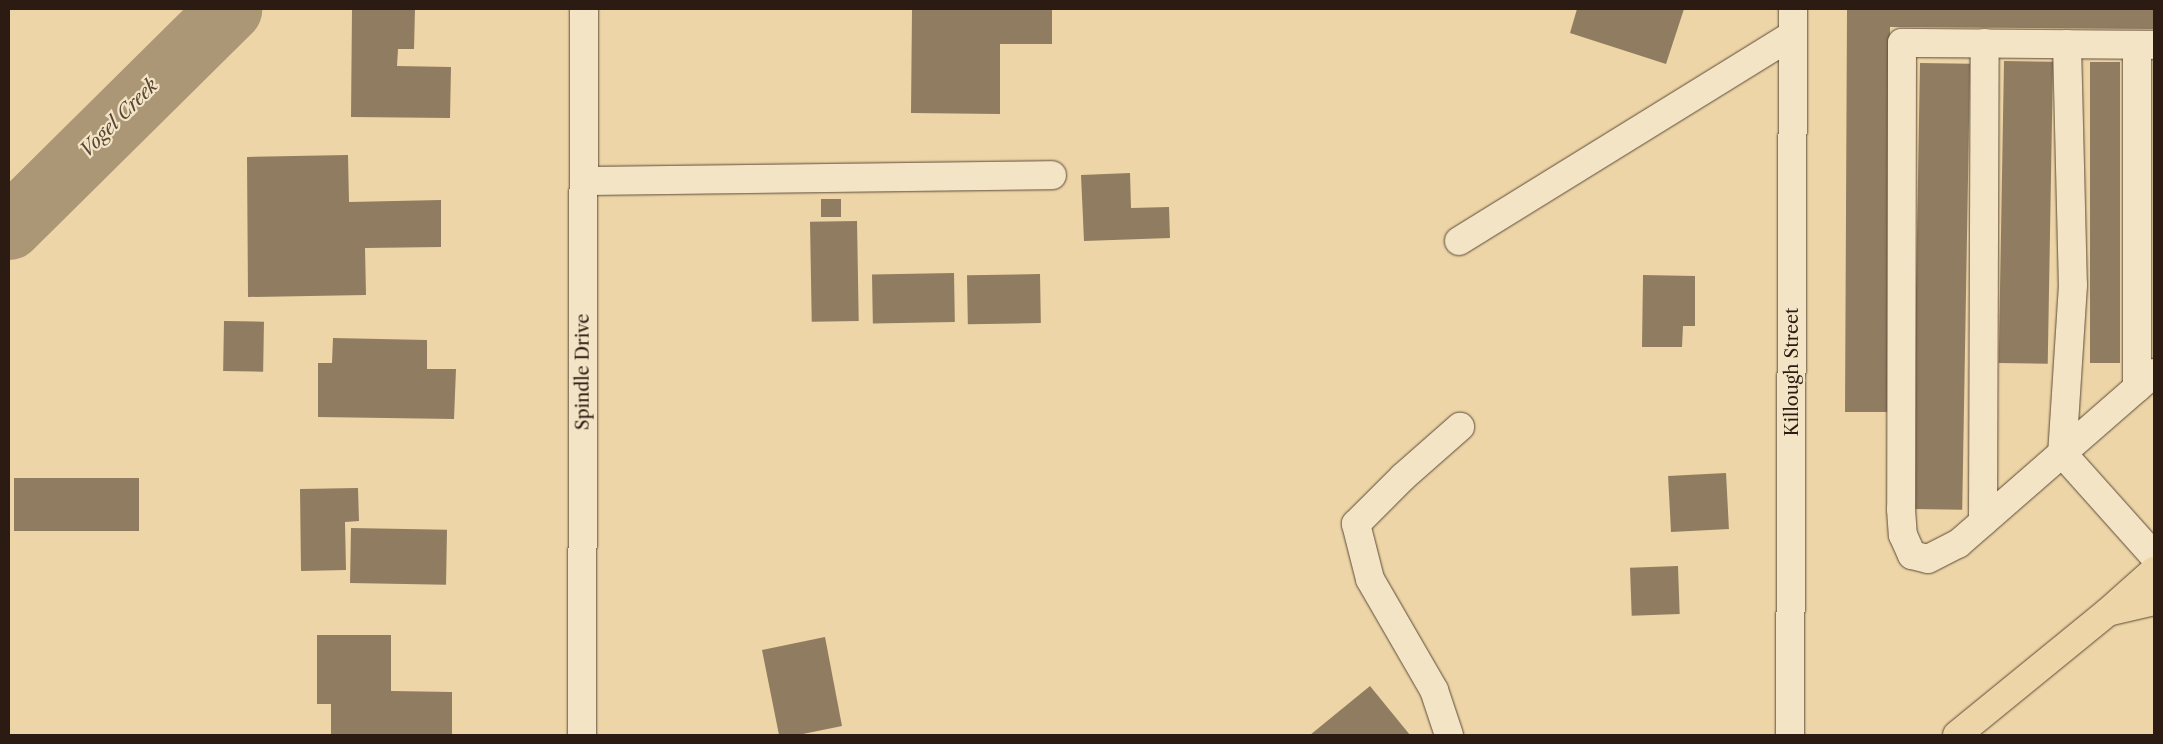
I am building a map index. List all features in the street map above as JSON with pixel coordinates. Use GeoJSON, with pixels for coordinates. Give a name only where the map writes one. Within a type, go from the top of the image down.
{"type":"FeatureCollection","features":[{"type":"Feature","properties":{"kind":"main road"},"geometry":{"type":"LineString","coordinates":[[1957,735],[2108,612],[2154,571]]}},
{"type":"Feature","properties":{"kind":"main road"},"geometry":{"type":"LineString","coordinates":[[2108,612],[2154,601]]}},
{"type":"Feature","properties":{"kind":"street","name":"Spindle Drive"},"geometry":{"type":"LineString","coordinates":[[582,735],[584,9]]}},
{"type":"Feature","properties":{"kind":"street"},"geometry":{"type":"LineString","coordinates":[[1459,241],[1793,22]]}},
{"type":"Feature","properties":{"kind":"street","name":"Killough Street"},"geometry":{"type":"LineString","coordinates":[[1790,735],[1793,22]]}},
{"type":"Feature","properties":{"kind":"street"},"geometry":{"type":"LineString","coordinates":[[1902,44],[1985,44],[2146,44],[2145,380],[1958,544],[1928,559],[1912,555],[1903,535],[1901,509],[1902,44]]}},
{"type":"Feature","properties":{"kind":"street"},"geometry":{"type":"LineString","coordinates":[[1983,522],[1985,44]]}},
{"type":"Feature","properties":{"kind":"street"},"geometry":{"type":"LineString","coordinates":[[2067,44],[2073,285],[2062,453],[2154,556]]}},
{"type":"Feature","properties":{"kind":"street"},"geometry":{"type":"LineString","coordinates":[[584,181],[1052,175]]}},
{"type":"Feature","properties":{"kind":"street"},"geometry":{"type":"LineString","coordinates":[[1449,735],[1434,690],[1370,579],[1356,524],[1403,477],[1460,426]]}},
{"type":"Feature","properties":{"kind":"building"},"geometry":{"type":"Polygon","coordinates":[[[352,9],[415,9],[414,49],[398,49],[397,66],[451,67],[450,118],[351,117],[352,9]]]}},
{"type":"Feature","properties":{"kind":"building"},"geometry":{"type":"Polygon","coordinates":[[[912,9],[1052,9],[1052,44],[1000,44],[1000,114],[911,113],[912,9]]]}},
{"type":"Feature","properties":{"kind":"building"},"geometry":{"type":"Polygon","coordinates":[[[1577,9],[1684,9],[1666,64],[1570,33],[1577,9]]]}},
{"type":"Feature","properties":{"kind":"building"},"geometry":{"type":"Polygon","coordinates":[[[1847,9],[2154,9],[2154,29],[1890,27],[1889,412],[1845,412],[1847,9]]]}},
{"type":"Feature","properties":{"kind":"building"},"geometry":{"type":"Polygon","coordinates":[[[2004,61],[2053,62],[2048,364],[1999,363],[2004,61]]]}},
{"type":"Feature","properties":{"kind":"building"},"geometry":{"type":"Polygon","coordinates":[[[2090,62],[2120,62],[2120,363],[2090,363],[2090,62]]]}},
{"type":"Feature","properties":{"kind":"building"},"geometry":{"type":"Polygon","coordinates":[[[1920,63],[1970,64],[1962,510],[1912,509],[1920,63]]]}},
{"type":"Feature","properties":{"kind":"building"},"geometry":{"type":"Polygon","coordinates":[[[348,155],[349,202],[441,200],[441,247],[365,248],[366,295],[248,297],[247,157],[348,155]]]}},
{"type":"Feature","properties":{"kind":"building"},"geometry":{"type":"Polygon","coordinates":[[[1130,173],[1131,208],[1169,207],[1170,238],[1084,241],[1081,175],[1130,173]]]}},
{"type":"Feature","properties":{"kind":"building"},"geometry":{"type":"Polygon","coordinates":[[[821,199],[841,199],[841,217],[821,217],[821,199]]]}},
{"type":"Feature","properties":{"kind":"building"},"geometry":{"type":"Polygon","coordinates":[[[857,221],[859,321],[812,322],[810,222],[857,221]]]}},
{"type":"Feature","properties":{"kind":"building"},"geometry":{"type":"Polygon","coordinates":[[[954,273],[955,322],[873,323],[872,274],[954,273]]]}},
{"type":"Feature","properties":{"kind":"building"},"geometry":{"type":"Polygon","coordinates":[[[1040,274],[1041,323],[968,324],[967,275],[1040,274]]]}},
{"type":"Feature","properties":{"kind":"building"},"geometry":{"type":"Polygon","coordinates":[[[1643,275],[1695,276],[1695,326],[1683,326],[1682,347],[1642,347],[1643,275]]]}},
{"type":"Feature","properties":{"kind":"building"},"geometry":{"type":"Polygon","coordinates":[[[224,321],[264,322],[263,372],[223,371],[224,321]]]}},
{"type":"Feature","properties":{"kind":"building"},"geometry":{"type":"Polygon","coordinates":[[[333,338],[427,340],[427,369],[456,369],[454,419],[318,417],[318,363],[332,363],[333,338]]]}},
{"type":"Feature","properties":{"kind":"building"},"geometry":{"type":"Polygon","coordinates":[[[1726,473],[1729,529],[1671,532],[1668,476],[1726,473]]]}},
{"type":"Feature","properties":{"kind":"building"},"geometry":{"type":"Polygon","coordinates":[[[14,478],[139,478],[139,531],[14,531],[14,478]]]}},
{"type":"Feature","properties":{"kind":"building"},"geometry":{"type":"Polygon","coordinates":[[[358,488],[359,521],[345,522],[346,570],[301,571],[300,489],[358,488]]]}},
{"type":"Feature","properties":{"kind":"building"},"geometry":{"type":"Polygon","coordinates":[[[351,528],[447,530],[446,585],[350,583],[351,528]]]}},
{"type":"Feature","properties":{"kind":"building"},"geometry":{"type":"Polygon","coordinates":[[[1678,566],[1680,614],[1632,616],[1630,568],[1678,566]]]}},
{"type":"Feature","properties":{"kind":"building"},"geometry":{"type":"Polygon","coordinates":[[[317,635],[391,635],[391,691],[452,692],[452,735],[331,735],[331,704],[317,704],[317,635]]]}},
{"type":"Feature","properties":{"kind":"building"},"geometry":{"type":"Polygon","coordinates":[[[825,637],[842,726],[798,735],[779,735],[762,650],[825,637]]]}},
{"type":"Feature","properties":{"kind":"building"},"geometry":{"type":"Polygon","coordinates":[[[1370,686],[1410,735],[1310,735],[1370,686]]]}},
{"type":"Feature","properties":{"kind":"waterway","name":"Vogel Creek"},"geometry":{"type":"LineString","coordinates":[[9,227],[229,9]]}}]}
